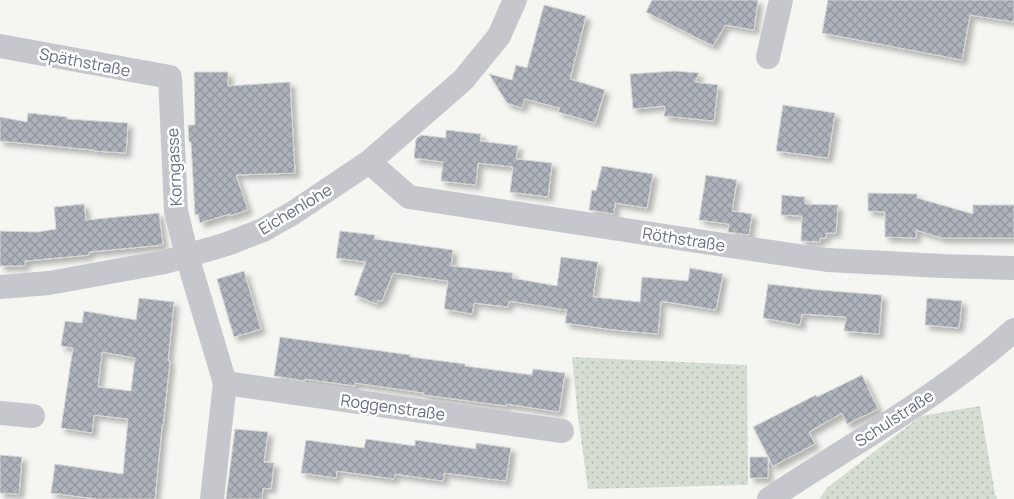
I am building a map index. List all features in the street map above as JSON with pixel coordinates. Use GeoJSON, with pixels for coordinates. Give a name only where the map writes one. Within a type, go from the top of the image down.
{"type":"FeatureCollection","features":[{"type":"Feature","properties":{"kind":"street","name":"Eichenlohe"},"geometry":{"type":"LineString","coordinates":[[0,287],[50,283],[165,262],[227,244],[263,230],[293,213],[369,162],[463,80],[499,36],[515,0]]}},
{"type":"Feature","properties":{"kind":"street"},"geometry":{"type":"LineString","coordinates":[[768,56],[781,0]]}},
{"type":"Feature","properties":{"kind":"street","name":"Späthstraße"},"geometry":{"type":"LineString","coordinates":[[0,46],[170,78]]}},
{"type":"Feature","properties":{"kind":"street","name":"Korngasse"},"geometry":{"type":"LineString","coordinates":[[170,78],[176,211],[187,256]]}},
{"type":"Feature","properties":{"kind":"street","name":"Röthstraße"},"geometry":{"type":"LineString","coordinates":[[369,162],[409,197],[827,260],[1014,268]]}},
{"type":"Feature","properties":{"kind":"street"},"geometry":{"type":"LineString","coordinates":[[187,256],[225,383],[212,499]]}},
{"type":"Feature","properties":{"kind":"street","name":"Schulstraße"},"geometry":{"type":"LineString","coordinates":[[769,499],[899,416],[990,351],[1014,330]]}},
{"type":"Feature","properties":{"kind":"street","name":"Roggenstraße"},"geometry":{"type":"LineString","coordinates":[[225,383],[562,431]]}},
{"type":"Feature","properties":{"kind":"street"},"geometry":{"type":"LineString","coordinates":[[0,412],[33,416]]}},
{"type":"Feature","properties":{"kind":"shaded area"},"geometry":{"type":"Polygon","coordinates":[[[572,357],[747,365],[748,485],[588,489],[572,357]]]}},
{"type":"Feature","properties":{"kind":"shaded area"},"geometry":{"type":"Polygon","coordinates":[[[980,406],[997,499],[819,499],[828,487],[921,416],[980,406]]]}},
{"type":"Feature","properties":{"kind":"building"},"geometry":{"type":"Polygon","coordinates":[[[652,0],[758,0],[754,30],[725,25],[713,46],[646,12],[652,0]]]}},
{"type":"Feature","properties":{"kind":"building"},"geometry":{"type":"Polygon","coordinates":[[[828,0],[1014,0],[1014,22],[970,15],[962,60],[822,33],[828,0]]]}},
{"type":"Feature","properties":{"kind":"building"},"geometry":{"type":"Polygon","coordinates":[[[544,5],[586,16],[570,79],[605,90],[595,123],[558,112],[560,108],[525,99],[522,108],[507,103],[489,74],[512,80],[516,65],[527,68],[544,5]]]}},
{"type":"Feature","properties":{"kind":"building"},"geometry":{"type":"Polygon","coordinates":[[[675,71],[699,73],[695,82],[718,85],[714,121],[664,116],[665,106],[633,109],[630,74],[675,71]]]}},
{"type":"Feature","properties":{"kind":"building"},"geometry":{"type":"Polygon","coordinates":[[[194,72],[228,72],[228,86],[290,82],[295,173],[236,175],[248,210],[200,223],[198,214],[195,215],[191,142],[189,142],[188,125],[195,125],[194,72]]]}},
{"type":"Feature","properties":{"kind":"building"},"geometry":{"type":"Polygon","coordinates":[[[783,105],[835,113],[828,158],[776,151],[783,105]]]}},
{"type":"Feature","properties":{"kind":"building"},"geometry":{"type":"Polygon","coordinates":[[[28,113],[67,117],[67,119],[128,123],[126,153],[0,141],[0,117],[27,122],[28,113]]]}},
{"type":"Feature","properties":{"kind":"building"},"geometry":{"type":"Polygon","coordinates":[[[446,130],[481,134],[480,141],[518,146],[516,159],[552,163],[548,197],[510,192],[513,167],[478,163],[476,185],[441,181],[443,162],[414,158],[416,139],[421,135],[446,138],[446,130]]]}},
{"type":"Feature","properties":{"kind":"building"},"geometry":{"type":"Polygon","coordinates":[[[602,166],[653,174],[647,208],[615,203],[614,214],[589,210],[592,190],[596,191],[602,166]]]}},
{"type":"Feature","properties":{"kind":"building"},"geometry":{"type":"Polygon","coordinates":[[[706,175],[737,180],[732,211],[752,214],[749,235],[728,232],[729,224],[699,220],[706,175]]]}},
{"type":"Feature","properties":{"kind":"building"},"geometry":{"type":"Polygon","coordinates":[[[868,193],[917,194],[917,198],[973,214],[973,205],[1014,205],[1014,238],[942,238],[916,230],[916,238],[885,237],[885,212],[868,211],[868,193]]]}},
{"type":"Feature","properties":{"kind":"building"},"geometry":{"type":"Polygon","coordinates":[[[782,195],[805,197],[805,204],[838,205],[836,233],[826,233],[826,238],[820,238],[820,242],[801,241],[802,216],[781,215],[782,195]]]}},
{"type":"Feature","properties":{"kind":"building"},"geometry":{"type":"Polygon","coordinates":[[[84,204],[86,220],[159,213],[163,245],[89,252],[89,255],[25,261],[25,266],[0,266],[0,231],[37,232],[56,229],[54,207],[84,204]]]}},
{"type":"Feature","properties":{"kind":"building"},"geometry":{"type":"Polygon","coordinates":[[[340,231],[375,235],[374,239],[453,250],[451,266],[513,273],[512,278],[557,286],[561,257],[598,262],[593,297],[640,302],[642,277],[688,281],[690,268],[723,274],[716,310],[661,301],[658,334],[565,323],[567,310],[509,301],[508,307],[474,303],[472,314],[444,309],[448,281],[393,273],[382,301],[378,300],[377,304],[354,295],[366,262],[336,258],[340,231]]]}},
{"type":"Feature","properties":{"kind":"building"},"geometry":{"type":"Polygon","coordinates":[[[244,271],[261,329],[234,337],[217,279],[244,271]]]}},
{"type":"Feature","properties":{"kind":"building"},"geometry":{"type":"Polygon","coordinates":[[[768,284],[882,295],[879,334],[844,331],[846,317],[802,314],[800,325],[763,318],[768,284]]]}},
{"type":"Feature","properties":{"kind":"building"},"geometry":{"type":"Polygon","coordinates":[[[139,298],[174,302],[168,361],[170,361],[155,499],[97,499],[51,493],[55,464],[123,474],[128,419],[94,415],[92,433],[61,428],[73,348],[61,346],[65,321],[82,323],[84,311],[136,320],[139,298]],[[102,352],[98,387],[131,391],[135,358],[102,352]]]}},
{"type":"Feature","properties":{"kind":"building"},"geometry":{"type":"Polygon","coordinates":[[[927,298],[962,301],[959,328],[925,325],[927,298]]]}},
{"type":"Feature","properties":{"kind":"building"},"geometry":{"type":"Polygon","coordinates":[[[280,337],[410,355],[410,357],[532,375],[533,369],[565,373],[559,412],[424,395],[424,393],[355,383],[355,386],[274,376],[280,337]]]}},
{"type":"Feature","properties":{"kind":"building"},"geometry":{"type":"Polygon","coordinates":[[[862,375],[878,409],[847,424],[842,413],[809,432],[815,444],[773,466],[753,427],[816,395],[817,397],[862,375]]]}},
{"type":"Feature","properties":{"kind":"building"},"geometry":{"type":"Polygon","coordinates":[[[235,429],[268,432],[264,462],[274,463],[271,489],[263,488],[262,499],[226,499],[235,429]]]}},
{"type":"Feature","properties":{"kind":"building"},"geometry":{"type":"Polygon","coordinates":[[[366,439],[415,446],[415,440],[476,449],[476,443],[511,448],[506,481],[444,473],[443,481],[395,474],[394,479],[337,471],[336,478],[301,473],[306,440],[364,448],[366,439]]]}},
{"type":"Feature","properties":{"kind":"building"},"geometry":{"type":"Polygon","coordinates":[[[0,455],[22,457],[19,494],[0,493],[0,455]]]}},
{"type":"Feature","properties":{"kind":"building"},"geometry":{"type":"Polygon","coordinates":[[[750,457],[768,457],[768,478],[750,478],[750,457]]]}}]}
